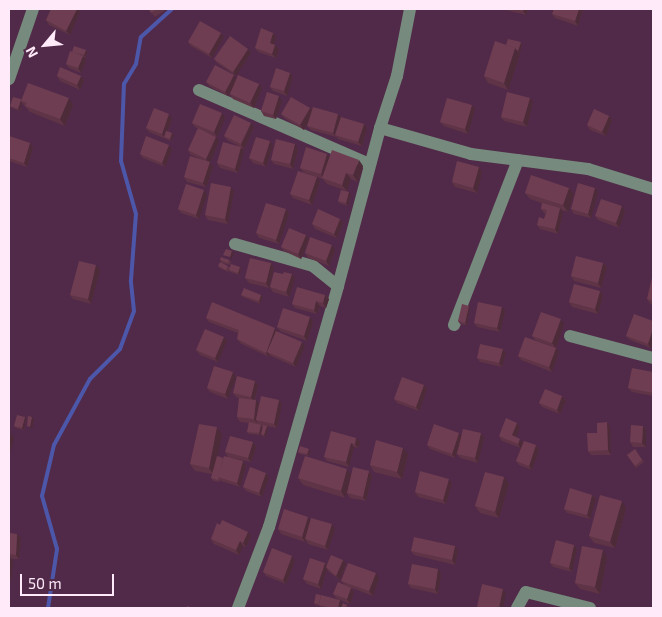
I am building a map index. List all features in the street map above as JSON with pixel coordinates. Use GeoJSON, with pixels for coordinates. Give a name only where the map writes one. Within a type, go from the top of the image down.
{"type":"FeatureCollection","features":[{"type":"Feature","properties":{"kind":"street"},"geometry":{"type":"LineString","coordinates":[[9,79],[33,9]]}},
{"type":"Feature","properties":{"kind":"street"},"geometry":{"type":"LineString","coordinates":[[238,608],[268,527],[338,286],[369,164],[397,76],[410,9]]}},
{"type":"Feature","properties":{"kind":"street"},"geometry":{"type":"LineString","coordinates":[[199,90],[369,164]]}},
{"type":"Feature","properties":{"kind":"street"},"geometry":{"type":"LineString","coordinates":[[380,128],[471,154],[588,169],[653,189]]}},
{"type":"Feature","properties":{"kind":"street"},"geometry":{"type":"LineString","coordinates":[[454,325],[518,160]]}},
{"type":"Feature","properties":{"kind":"street"},"geometry":{"type":"LineString","coordinates":[[235,244],[313,266],[338,286]]}},
{"type":"Feature","properties":{"kind":"street"},"geometry":{"type":"LineString","coordinates":[[570,336],[653,358]]}},
{"type":"Feature","properties":{"kind":"street"},"geometry":{"type":"LineString","coordinates":[[517,608],[526,592],[590,608]]}},
{"type":"Feature","properties":{"kind":"building"},"geometry":{"type":"Polygon","coordinates":[[[51,9],[77,9],[66,31],[46,20],[51,9]]]}},
{"type":"Feature","properties":{"kind":"building"},"geometry":{"type":"Polygon","coordinates":[[[149,9],[157,9],[151,13],[149,9]]]}},
{"type":"Feature","properties":{"kind":"building"},"geometry":{"type":"Polygon","coordinates":[[[554,9],[579,9],[575,21],[552,14],[554,9]]]}},
{"type":"Feature","properties":{"kind":"building"},"geometry":{"type":"Polygon","coordinates":[[[200,21],[221,33],[209,54],[188,42],[200,21]]]}},
{"type":"Feature","properties":{"kind":"building"},"geometry":{"type":"Polygon","coordinates":[[[261,28],[273,33],[270,43],[275,45],[272,54],[255,48],[261,28]]]}},
{"type":"Feature","properties":{"kind":"building"},"geometry":{"type":"Polygon","coordinates":[[[230,36],[248,49],[233,72],[214,59],[230,36]]]}},
{"type":"Feature","properties":{"kind":"building"},"geometry":{"type":"Polygon","coordinates":[[[508,39],[521,42],[518,51],[506,45],[508,39]]]}},
{"type":"Feature","properties":{"kind":"building"},"geometry":{"type":"Polygon","coordinates":[[[495,41],[515,48],[504,83],[484,76],[495,41]]]}},
{"type":"Feature","properties":{"kind":"building"},"geometry":{"type":"Polygon","coordinates":[[[74,46],[86,50],[84,55],[72,52],[74,46]]]}},
{"type":"Feature","properties":{"kind":"building"},"geometry":{"type":"Polygon","coordinates":[[[70,51],[83,56],[78,68],[66,64],[70,51]]]}},
{"type":"Feature","properties":{"kind":"building"},"geometry":{"type":"Polygon","coordinates":[[[215,65],[234,75],[225,92],[206,82],[215,65]]]}},
{"type":"Feature","properties":{"kind":"building"},"geometry":{"type":"Polygon","coordinates":[[[60,67],[81,76],[77,85],[57,76],[60,67]]]}},
{"type":"Feature","properties":{"kind":"building"},"geometry":{"type":"Polygon","coordinates":[[[276,68],[290,73],[284,91],[270,87],[276,68]]]}},
{"type":"Feature","properties":{"kind":"building"},"geometry":{"type":"Polygon","coordinates":[[[238,75],[259,84],[250,103],[230,94],[238,75]]]}},
{"type":"Feature","properties":{"kind":"building"},"geometry":{"type":"Polygon","coordinates":[[[28,83],[69,98],[60,119],[25,106],[27,103],[21,101],[28,83]]]}},
{"type":"Feature","properties":{"kind":"building"},"geometry":{"type":"Polygon","coordinates":[[[267,92],[279,96],[273,115],[261,111],[267,92]]]}},
{"type":"Feature","properties":{"kind":"building"},"geometry":{"type":"Polygon","coordinates":[[[507,92],[530,98],[523,122],[501,117],[507,92]]]}},
{"type":"Feature","properties":{"kind":"building"},"geometry":{"type":"Polygon","coordinates":[[[13,97],[21,99],[18,109],[10,106],[13,97]]]}},
{"type":"Feature","properties":{"kind":"building"},"geometry":{"type":"Polygon","coordinates":[[[291,97],[310,108],[300,125],[281,114],[291,97]]]}},
{"type":"Feature","properties":{"kind":"building"},"geometry":{"type":"Polygon","coordinates":[[[447,98],[472,105],[465,129],[440,122],[447,98]]]}},
{"type":"Feature","properties":{"kind":"building"},"geometry":{"type":"Polygon","coordinates":[[[200,104],[222,113],[214,132],[192,123],[200,104]]]}},
{"type":"Feature","properties":{"kind":"building"},"geometry":{"type":"Polygon","coordinates":[[[313,107],[338,114],[333,133],[307,126],[313,107]]]}},
{"type":"Feature","properties":{"kind":"building"},"geometry":{"type":"Polygon","coordinates":[[[154,108],[169,114],[162,134],[146,128],[154,108]]]}},
{"type":"Feature","properties":{"kind":"building"},"geometry":{"type":"Polygon","coordinates":[[[594,109],[609,116],[602,132],[587,125],[594,109]]]}},
{"type":"Feature","properties":{"kind":"building"},"geometry":{"type":"Polygon","coordinates":[[[234,115],[251,123],[241,144],[224,136],[234,115]]]}},
{"type":"Feature","properties":{"kind":"building"},"geometry":{"type":"Polygon","coordinates":[[[341,117],[364,124],[358,142],[335,135],[341,117]]]}},
{"type":"Feature","properties":{"kind":"building"},"geometry":{"type":"Polygon","coordinates":[[[198,128],[216,137],[206,159],[188,150],[198,128]]]}},
{"type":"Feature","properties":{"kind":"building"},"geometry":{"type":"Polygon","coordinates":[[[166,131],[172,133],[170,139],[164,137],[166,131]]]}},
{"type":"Feature","properties":{"kind":"building"},"geometry":{"type":"Polygon","coordinates":[[[9,136],[30,143],[24,163],[9,158],[9,136]]]}},
{"type":"Feature","properties":{"kind":"building"},"geometry":{"type":"Polygon","coordinates":[[[146,136],[169,145],[162,163],[140,154],[146,136]]]}},
{"type":"Feature","properties":{"kind":"building"},"geometry":{"type":"Polygon","coordinates":[[[256,137],[270,141],[263,163],[249,158],[256,137]]]}},
{"type":"Feature","properties":{"kind":"building"},"geometry":{"type":"Polygon","coordinates":[[[276,139],[295,144],[290,164],[271,160],[276,139]]]}},
{"type":"Feature","properties":{"kind":"building"},"geometry":{"type":"Polygon","coordinates":[[[223,142],[241,147],[235,169],[217,163],[223,142]]]}},
{"type":"Feature","properties":{"kind":"building"},"geometry":{"type":"Polygon","coordinates":[[[306,147],[327,154],[321,174],[300,168],[306,147]]]}},
{"type":"Feature","properties":{"kind":"building"},"geometry":{"type":"Polygon","coordinates":[[[332,150],[359,160],[353,175],[346,173],[342,185],[322,178],[332,150]]]}},
{"type":"Feature","properties":{"kind":"building"},"geometry":{"type":"Polygon","coordinates":[[[190,156],[210,162],[203,183],[184,177],[190,156]]]}},
{"type":"Feature","properties":{"kind":"building"},"geometry":{"type":"Polygon","coordinates":[[[457,161],[479,167],[473,188],[452,182],[457,161]]]}},
{"type":"Feature","properties":{"kind":"building"},"geometry":{"type":"Polygon","coordinates":[[[298,171],[317,177],[309,200],[290,194],[298,171]]]}},
{"type":"Feature","properties":{"kind":"building"},"geometry":{"type":"Polygon","coordinates":[[[531,175],[569,188],[563,205],[525,193],[531,175]]]}},
{"type":"Feature","properties":{"kind":"building"},"geometry":{"type":"Polygon","coordinates":[[[211,183],[231,187],[225,219],[205,215],[211,183]]]}},
{"type":"Feature","properties":{"kind":"building"},"geometry":{"type":"Polygon","coordinates":[[[578,183],[595,188],[588,214],[571,209],[578,183]]]}},
{"type":"Feature","properties":{"kind":"building"},"geometry":{"type":"Polygon","coordinates":[[[186,184],[204,190],[196,215],[178,209],[186,184]]]}},
{"type":"Feature","properties":{"kind":"building"},"geometry":{"type":"Polygon","coordinates":[[[341,190],[349,192],[346,203],[338,201],[341,190]]]}},
{"type":"Feature","properties":{"kind":"building"},"geometry":{"type":"Polygon","coordinates":[[[601,199],[622,206],[616,223],[595,216],[601,199]]]}},
{"type":"Feature","properties":{"kind":"building"},"geometry":{"type":"Polygon","coordinates":[[[266,203],[286,209],[276,240],[256,233],[266,203]]]}},
{"type":"Feature","properties":{"kind":"building"},"geometry":{"type":"Polygon","coordinates":[[[542,203],[560,208],[555,229],[537,225],[539,217],[544,219],[547,210],[541,209],[542,203]]]}},
{"type":"Feature","properties":{"kind":"building"},"geometry":{"type":"Polygon","coordinates":[[[318,209],[340,219],[334,234],[312,224],[318,209]]]}},
{"type":"Feature","properties":{"kind":"building"},"geometry":{"type":"Polygon","coordinates":[[[289,228],[306,235],[298,254],[281,247],[289,228]]]}},
{"type":"Feature","properties":{"kind":"building"},"geometry":{"type":"Polygon","coordinates":[[[310,237],[332,245],[326,261],[305,253],[310,237]]]}},
{"type":"Feature","properties":{"kind":"building"},"geometry":{"type":"Polygon","coordinates":[[[226,249],[232,251],[230,257],[223,255],[226,249]]]}},
{"type":"Feature","properties":{"kind":"building"},"geometry":{"type":"Polygon","coordinates":[[[576,256],[603,263],[598,283],[571,276],[576,256]]]}},
{"type":"Feature","properties":{"kind":"building"},"geometry":{"type":"Polygon","coordinates":[[[221,257],[229,260],[228,263],[220,260],[221,257]]]}},
{"type":"Feature","properties":{"kind":"building"},"geometry":{"type":"Polygon","coordinates":[[[250,258],[271,263],[266,283],[245,278],[250,258]]]}},
{"type":"Feature","properties":{"kind":"building"},"geometry":{"type":"Polygon","coordinates":[[[79,261],[96,265],[88,299],[70,295],[79,261]]]}},
{"type":"Feature","properties":{"kind":"building"},"geometry":{"type":"Polygon","coordinates":[[[220,262],[228,266],[226,270],[218,266],[220,262]]]}},
{"type":"Feature","properties":{"kind":"building"},"geometry":{"type":"Polygon","coordinates":[[[231,264],[240,267],[238,273],[229,270],[231,264]]]}},
{"type":"Feature","properties":{"kind":"building"},"geometry":{"type":"Polygon","coordinates":[[[274,272],[292,274],[286,292],[270,287],[274,272]]]}},
{"type":"Feature","properties":{"kind":"building"},"geometry":{"type":"Polygon","coordinates":[[[653,274],[653,301],[647,299],[653,274]]]}},
{"type":"Feature","properties":{"kind":"building"},"geometry":{"type":"Polygon","coordinates":[[[574,284],[600,291],[595,309],[569,302],[574,284]]]}},
{"type":"Feature","properties":{"kind":"building"},"geometry":{"type":"Polygon","coordinates":[[[297,287],[325,295],[323,303],[316,301],[314,310],[292,304],[297,287]]]}},
{"type":"Feature","properties":{"kind":"building"},"geometry":{"type":"Polygon","coordinates":[[[244,288],[261,295],[259,301],[241,295],[244,288]]]}},
{"type":"Feature","properties":{"kind":"building"},"geometry":{"type":"Polygon","coordinates":[[[212,302],[275,328],[266,353],[237,339],[239,330],[206,318],[212,302]]]}},
{"type":"Feature","properties":{"kind":"building"},"geometry":{"type":"Polygon","coordinates":[[[478,302],[502,307],[497,328],[474,323],[478,302]]]}},
{"type":"Feature","properties":{"kind":"building"},"geometry":{"type":"Polygon","coordinates":[[[462,304],[469,306],[465,323],[458,321],[462,304]]]}},
{"type":"Feature","properties":{"kind":"building"},"geometry":{"type":"Polygon","coordinates":[[[283,308],[310,317],[304,336],[277,327],[283,308]]]}},
{"type":"Feature","properties":{"kind":"building"},"geometry":{"type":"Polygon","coordinates":[[[541,312],[561,319],[552,343],[532,336],[541,312]]]}},
{"type":"Feature","properties":{"kind":"building"},"geometry":{"type":"Polygon","coordinates":[[[634,314],[653,321],[653,329],[648,344],[626,336],[634,314]]]}},
{"type":"Feature","properties":{"kind":"building"},"geometry":{"type":"Polygon","coordinates":[[[205,329],[224,337],[215,358],[196,350],[205,329]]]}},
{"type":"Feature","properties":{"kind":"building"},"geometry":{"type":"Polygon","coordinates":[[[276,331],[302,342],[293,363],[267,352],[276,331]]]}},
{"type":"Feature","properties":{"kind":"building"},"geometry":{"type":"Polygon","coordinates":[[[525,337],[556,348],[549,367],[518,356],[525,337]]]}},
{"type":"Feature","properties":{"kind":"building"},"geometry":{"type":"Polygon","coordinates":[[[480,344],[503,349],[499,363],[477,358],[480,344]]]}},
{"type":"Feature","properties":{"kind":"building"},"geometry":{"type":"Polygon","coordinates":[[[214,366],[233,372],[225,394],[207,388],[214,366]]]}},
{"type":"Feature","properties":{"kind":"building"},"geometry":{"type":"Polygon","coordinates":[[[632,368],[653,372],[653,393],[628,388],[632,368]]]}},
{"type":"Feature","properties":{"kind":"building"},"geometry":{"type":"Polygon","coordinates":[[[237,376],[255,381],[251,397],[233,393],[237,376]]]}},
{"type":"Feature","properties":{"kind":"building"},"geometry":{"type":"Polygon","coordinates":[[[402,377],[424,385],[416,407],[394,399],[402,377]]]}},
{"type":"Feature","properties":{"kind":"building"},"geometry":{"type":"Polygon","coordinates":[[[545,389],[562,396],[557,410],[539,403],[545,389]]]}},
{"type":"Feature","properties":{"kind":"building"},"geometry":{"type":"Polygon","coordinates":[[[261,396],[279,400],[274,424],[256,420],[261,396]]]}},
{"type":"Feature","properties":{"kind":"building"},"geometry":{"type":"Polygon","coordinates":[[[239,398],[256,400],[254,419],[237,417],[239,398]]]}},
{"type":"Feature","properties":{"kind":"building"},"geometry":{"type":"Polygon","coordinates":[[[17,415],[25,417],[22,428],[14,426],[17,415]]]}},
{"type":"Feature","properties":{"kind":"building"},"geometry":{"type":"Polygon","coordinates":[[[28,416],[32,417],[30,427],[27,426],[28,416]]]}},
{"type":"Feature","properties":{"kind":"building"},"geometry":{"type":"Polygon","coordinates":[[[506,418],[517,423],[512,435],[520,439],[518,444],[499,436],[506,418]]]}},
{"type":"Feature","properties":{"kind":"building"},"geometry":{"type":"Polygon","coordinates":[[[249,422],[261,425],[259,433],[247,432],[249,422]]]}},
{"type":"Feature","properties":{"kind":"building"},"geometry":{"type":"Polygon","coordinates":[[[607,422],[608,450],[588,451],[587,433],[597,433],[597,423],[607,422]]]}},
{"type":"Feature","properties":{"kind":"building"},"geometry":{"type":"Polygon","coordinates":[[[199,424],[217,427],[209,468],[190,464],[199,424]]]}},
{"type":"Feature","properties":{"kind":"building"},"geometry":{"type":"Polygon","coordinates":[[[434,424],[459,433],[452,454],[427,445],[434,424]]]}},
{"type":"Feature","properties":{"kind":"building"},"geometry":{"type":"Polygon","coordinates":[[[263,425],[267,426],[264,435],[261,434],[263,425]]]}},
{"type":"Feature","properties":{"kind":"building"},"geometry":{"type":"Polygon","coordinates":[[[631,425],[643,426],[642,443],[630,442],[631,425]]]}},
{"type":"Feature","properties":{"kind":"building"},"geometry":{"type":"Polygon","coordinates":[[[463,429],[481,433],[475,458],[457,454],[463,429]]]}},
{"type":"Feature","properties":{"kind":"building"},"geometry":{"type":"Polygon","coordinates":[[[331,431],[356,438],[355,444],[351,443],[346,462],[324,457],[331,431]]]}},
{"type":"Feature","properties":{"kind":"building"},"geometry":{"type":"Polygon","coordinates":[[[230,436],[253,442],[248,458],[225,452],[230,436]]]}},
{"type":"Feature","properties":{"kind":"building"},"geometry":{"type":"Polygon","coordinates":[[[376,440],[403,448],[397,472],[370,465],[376,440]]]}},
{"type":"Feature","properties":{"kind":"building"},"geometry":{"type":"Polygon","coordinates":[[[524,441],[536,445],[529,466],[516,461],[524,441]]]}},
{"type":"Feature","properties":{"kind":"building"},"geometry":{"type":"Polygon","coordinates":[[[300,446],[309,449],[307,454],[298,452],[300,446]]]}},
{"type":"Feature","properties":{"kind":"building"},"geometry":{"type":"Polygon","coordinates":[[[635,449],[642,460],[635,466],[627,455],[635,449]]]}},
{"type":"Feature","properties":{"kind":"building"},"geometry":{"type":"Polygon","coordinates":[[[217,456],[223,458],[218,480],[211,478],[217,456]]]}},
{"type":"Feature","properties":{"kind":"building"},"geometry":{"type":"Polygon","coordinates":[[[224,456],[243,461],[237,483],[218,477],[224,456]]]}},
{"type":"Feature","properties":{"kind":"building"},"geometry":{"type":"Polygon","coordinates":[[[305,456],[347,469],[341,491],[298,478],[305,456]]]}},
{"type":"Feature","properties":{"kind":"building"},"geometry":{"type":"Polygon","coordinates":[[[250,467],[266,473],[259,493],[243,487],[250,467]]]}},
{"type":"Feature","properties":{"kind":"building"},"geometry":{"type":"Polygon","coordinates":[[[353,467],[369,471],[363,497],[347,493],[353,467]]]}},
{"type":"Feature","properties":{"kind":"building"},"geometry":{"type":"Polygon","coordinates":[[[420,471],[449,479],[443,500],[415,492],[420,471]]]}},
{"type":"Feature","properties":{"kind":"building"},"geometry":{"type":"Polygon","coordinates":[[[485,472],[504,477],[495,512],[475,506],[485,472]]]}},
{"type":"Feature","properties":{"kind":"building"},"geometry":{"type":"Polygon","coordinates":[[[570,488],[592,495],[587,515],[564,509],[570,488]]]}},
{"type":"Feature","properties":{"kind":"building"},"geometry":{"type":"Polygon","coordinates":[[[600,495],[622,501],[610,542],[589,536],[600,495]]]}},
{"type":"Feature","properties":{"kind":"building"},"geometry":{"type":"Polygon","coordinates":[[[284,509],[308,517],[302,537],[278,529],[284,509]]]}},
{"type":"Feature","properties":{"kind":"building"},"geometry":{"type":"Polygon","coordinates":[[[311,518],[332,524],[325,546],[305,539],[311,518]]]}},
{"type":"Feature","properties":{"kind":"building"},"geometry":{"type":"Polygon","coordinates":[[[222,520],[248,532],[243,543],[240,541],[236,550],[211,539],[217,523],[220,525],[222,520]]]}},
{"type":"Feature","properties":{"kind":"building"},"geometry":{"type":"Polygon","coordinates":[[[9,533],[17,534],[16,555],[9,554],[9,533]]]}},
{"type":"Feature","properties":{"kind":"building"},"geometry":{"type":"Polygon","coordinates":[[[414,537],[455,546],[452,560],[411,551],[414,537]]]}},
{"type":"Feature","properties":{"kind":"building"},"geometry":{"type":"Polygon","coordinates":[[[556,540],[574,545],[569,568],[550,563],[556,540]]]}},
{"type":"Feature","properties":{"kind":"building"},"geometry":{"type":"Polygon","coordinates":[[[582,546],[603,550],[595,587],[575,583],[582,546]]]}},
{"type":"Feature","properties":{"kind":"building"},"geometry":{"type":"Polygon","coordinates":[[[272,548],[292,556],[283,580],[263,572],[272,548]]]}},
{"type":"Feature","properties":{"kind":"building"},"geometry":{"type":"Polygon","coordinates":[[[331,555],[343,560],[336,576],[326,567],[331,555]]]}},
{"type":"Feature","properties":{"kind":"building"},"geometry":{"type":"Polygon","coordinates":[[[310,558],[325,563],[318,584],[303,579],[310,558]]]}},
{"type":"Feature","properties":{"kind":"building"},"geometry":{"type":"Polygon","coordinates":[[[348,563],[376,573],[369,591],[341,581],[348,563]]]}},
{"type":"Feature","properties":{"kind":"building"},"geometry":{"type":"Polygon","coordinates":[[[412,564],[438,569],[435,589],[408,584],[412,564]]]}},
{"type":"Feature","properties":{"kind":"building"},"geometry":{"type":"Polygon","coordinates":[[[338,582],[351,588],[347,599],[333,594],[338,582]]]}},
{"type":"Feature","properties":{"kind":"building"},"geometry":{"type":"Polygon","coordinates":[[[482,584],[503,589],[499,608],[477,607],[482,584]]]}},
{"type":"Feature","properties":{"kind":"building"},"geometry":{"type":"Polygon","coordinates":[[[316,594],[321,595],[319,604],[314,603],[316,594]]]}},
{"type":"Feature","properties":{"kind":"building"},"geometry":{"type":"Polygon","coordinates":[[[321,595],[340,600],[338,608],[319,605],[321,595]]]}},
{"type":"Feature","properties":{"kind":"building"},"geometry":{"type":"Polygon","coordinates":[[[343,603],[347,605],[345,608],[341,608],[343,603]]]}},
{"type":"Feature","properties":{"kind":"waterway"},"geometry":{"type":"LineString","coordinates":[[48,608],[57,549],[42,496],[54,445],[90,379],[120,349],[134,311],[131,280],[136,214],[121,161],[124,84],[136,64],[141,37],[172,9]]}}]}
